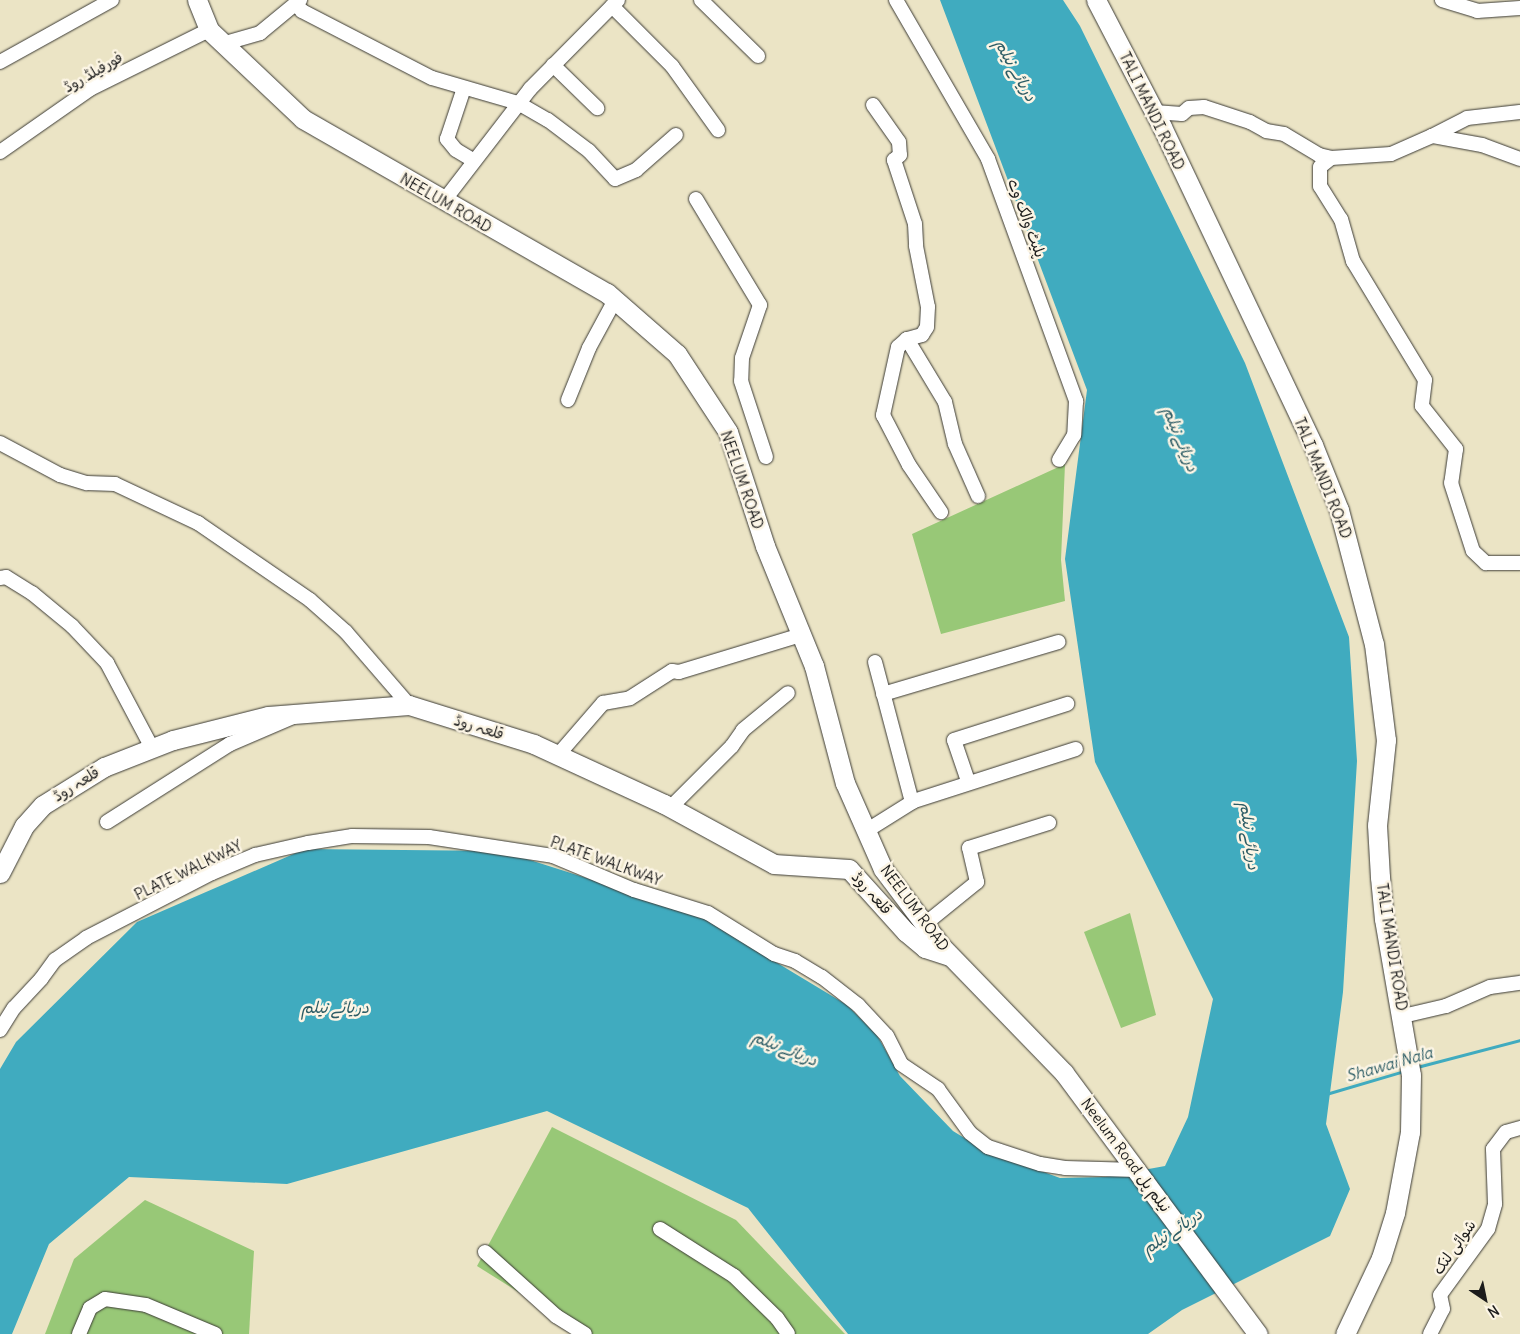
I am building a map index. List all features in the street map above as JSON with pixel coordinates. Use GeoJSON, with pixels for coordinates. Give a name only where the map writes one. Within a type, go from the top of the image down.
{"type":"FeatureCollection","features":[{"type":"Feature","properties":{"kind":"street"},"geometry":{"type":"LineString","coordinates":[[0,62],[63,25],[112,0]]}},
{"type":"Feature","properties":{"kind":"street","name":"NEELUM ROAD"},"geometry":{"type":"LineString","coordinates":[[198,0],[209,30],[303,119],[443,202],[615,300],[677,354],[728,432],[765,546],[814,666],[845,784],[884,869],[952,957],[1064,1073]]}},
{"type":"Feature","properties":{"kind":"street"},"geometry":{"type":"LineString","coordinates":[[701,0],[758,56]]}},
{"type":"Feature","properties":{"kind":"street","name":"پلیٹ والک وے"},"geometry":{"type":"LineString","coordinates":[[896,0],[988,159],[1076,401],[1074,435],[1059,460]]}},
{"type":"Feature","properties":{"kind":"street","name":"TALI MANDI ROAD"},"geometry":{"type":"LineString","coordinates":[[1096,0],[1154,112],[1313,445],[1352,550],[1374,644],[1386,740],[1377,825],[1380,877],[1384,919],[1404,1020],[1411,1075],[1410,1132],[1395,1213],[1381,1258],[1345,1334]]}},
{"type":"Feature","properties":{"kind":"street"},"geometry":{"type":"LineString","coordinates":[[1442,0],[1477,11],[1520,8]]}},
{"type":"Feature","properties":{"kind":"street"},"geometry":{"type":"LineString","coordinates":[[222,44],[260,33],[298,2],[302,11],[432,78],[518,103],[548,120],[589,151],[615,179],[636,170],[676,135]]}},
{"type":"Feature","properties":{"kind":"street"},"geometry":{"type":"LineString","coordinates":[[443,202],[518,103],[615,3],[672,66],[718,130]]}},
{"type":"Feature","properties":{"kind":"street","name":"فورفیلڈ روڈ"},"geometry":{"type":"LineString","coordinates":[[0,152],[90,89],[209,30]]}},
{"type":"Feature","properties":{"kind":"street"},"geometry":{"type":"LineString","coordinates":[[553,65],[597,108]]}},
{"type":"Feature","properties":{"kind":"street"},"geometry":{"type":"LineString","coordinates":[[464,88],[447,138],[456,150],[474,161]]}},
{"type":"Feature","properties":{"kind":"street"},"geometry":{"type":"LineString","coordinates":[[873,105],[899,142],[900,155],[894,160],[916,224],[916,246],[928,307],[927,327],[922,335],[908,339],[898,347],[883,414],[909,465],[941,512]]}},
{"type":"Feature","properties":{"kind":"street"},"geometry":{"type":"LineString","coordinates":[[1154,112],[1182,114],[1189,108],[1204,108],[1250,122],[1266,131],[1284,134],[1320,156],[1331,158],[1391,154],[1467,118],[1520,112]]}},
{"type":"Feature","properties":{"kind":"street"},"geometry":{"type":"LineString","coordinates":[[1432,136],[1482,145],[1520,159]]}},
{"type":"Feature","properties":{"kind":"street"},"geometry":{"type":"LineString","coordinates":[[1331,158],[1320,167],[1320,186],[1341,219],[1353,261],[1425,380],[1422,406],[1456,449],[1450,483],[1474,552],[1486,563],[1520,563]]}},
{"type":"Feature","properties":{"kind":"street"},"geometry":{"type":"LineString","coordinates":[[696,199],[760,305],[742,358],[741,381],[766,456]]}},
{"type":"Feature","properties":{"kind":"street"},"geometry":{"type":"LineString","coordinates":[[568,400],[589,348],[615,300]]}},
{"type":"Feature","properties":{"kind":"street"},"geometry":{"type":"LineString","coordinates":[[908,339],[945,402],[955,444],[978,496]]}},
{"type":"Feature","properties":{"kind":"street"},"geometry":{"type":"LineString","coordinates":[[0,444],[60,475],[87,484],[116,484],[198,523],[310,600],[346,632],[409,705]]}},
{"type":"Feature","properties":{"kind":"street"},"geometry":{"type":"LineString","coordinates":[[3,578],[32,593],[72,626],[107,664],[152,748]]}},
{"type":"Feature","properties":{"kind":"street"},"geometry":{"type":"LineString","coordinates":[[558,755],[603,703],[630,698],[672,671],[679,672],[801,635]]}},
{"type":"Feature","properties":{"kind":"street"},"geometry":{"type":"LineString","coordinates":[[883,694],[1058,642]]}},
{"type":"Feature","properties":{"kind":"street"},"geometry":{"type":"LineString","coordinates":[[875,662],[912,802]]}},
{"type":"Feature","properties":{"kind":"street"},"geometry":{"type":"LineString","coordinates":[[671,808],[732,746],[743,730],[788,693]]}},
{"type":"Feature","properties":{"kind":"street"},"geometry":{"type":"LineString","coordinates":[[968,781],[954,740],[1067,704]]}},
{"type":"Feature","properties":{"kind":"street","name":"قلعہ روڈ"},"geometry":{"type":"LineString","coordinates":[[0,873],[24,826],[43,805],[104,766],[152,748],[268,716],[409,705],[534,744],[671,808],[774,864],[850,869],[906,932],[925,948],[952,957]]}},
{"type":"Feature","properties":{"kind":"street"},"geometry":{"type":"LineString","coordinates":[[107,822],[230,744],[301,713]]}},
{"type":"Feature","properties":{"kind":"street"},"geometry":{"type":"LineString","coordinates":[[866,831],[912,802],[968,781],[1076,749]]}},
{"type":"Feature","properties":{"kind":"street"},"geometry":{"type":"LineString","coordinates":[[925,924],[977,882],[969,848],[1049,823]]}},
{"type":"Feature","properties":{"kind":"street","name":"PLATE WALKWAY"},"geometry":{"type":"LineString","coordinates":[[0,1030],[14,1008],[41,980],[54,960],[86,938],[212,873],[255,855],[308,843],[352,836],[429,837],[553,856],[634,890],[708,913],[774,954],[795,961],[822,978],[858,1005],[887,1036],[901,1064],[938,1089],[970,1133],[988,1147],[1040,1164],[1065,1168],[1137,1170]]}},
{"type":"Feature","properties":{"kind":"street"},"geometry":{"type":"LineString","coordinates":[[1404,1020],[1446,1006],[1490,987],[1520,983]]}},
{"type":"Feature","properties":{"kind":"street","name":"Neelum Road نیلم پل"},"geometry":{"type":"LineString","coordinates":[[1064,1073],[1258,1334]]}},
{"type":"Feature","properties":{"kind":"street","name":"شوائی لنک"},"geometry":{"type":"LineString","coordinates":[[1430,1334],[1443,1308],[1440,1295],[1488,1229],[1495,1204],[1493,1149],[1506,1132],[1520,1128]]}},
{"type":"Feature","properties":{"kind":"street"},"geometry":{"type":"LineString","coordinates":[[660,1229],[734,1276],[777,1318],[788,1334]]}},
{"type":"Feature","properties":{"kind":"street"},"geometry":{"type":"LineString","coordinates":[[485,1252],[556,1316],[585,1334]]}},
{"type":"Feature","properties":{"kind":"street"},"geometry":{"type":"LineString","coordinates":[[79,1334],[90,1308],[105,1299],[146,1305],[215,1334]]}},
{"type":"Feature","properties":{"kind":"green space"},"geometry":{"type":"Polygon","coordinates":[[[1065,464],[1061,560],[1065,601],[941,634],[912,534],[1065,464]]]}},
{"type":"Feature","properties":{"kind":"green space"},"geometry":{"type":"Polygon","coordinates":[[[1130,913],[1156,1015],[1121,1028],[1084,932],[1130,913]]]}},
{"type":"Feature","properties":{"kind":"green space"},"geometry":{"type":"Polygon","coordinates":[[[552,1127],[736,1220],[845,1334],[585,1334],[477,1266],[552,1127]]]}},
{"type":"Feature","properties":{"kind":"green space"},"geometry":{"type":"Polygon","coordinates":[[[145,1200],[254,1251],[249,1334],[45,1334],[74,1259],[145,1200]]]}},
{"type":"Feature","properties":{"kind":"water","name":"دریائے نیلم"},"geometry":{"type":"Polygon","coordinates":[[[940,0],[1063,0],[1080,26],[1245,363],[1349,637],[1357,761],[1343,992],[1326,1124],[1350,1189],[1330,1236],[1182,1310],[1148,1334],[848,1334],[748,1208],[547,1111],[287,1184],[129,1177],[49,1244],[12,1334],[0,1334],[0,1069],[16,1042],[137,922],[305,849],[502,851],[693,912],[847,1005],[877,1035],[900,1076],[953,1131],[984,1150],[1060,1178],[1105,1177],[1165,1166],[1188,1117],[1213,999],[1095,762],[1065,559],[1087,390],[940,0]]]}},
{"type":"Feature","properties":{"kind":"waterway","name":"Shawai Nala"},"geometry":{"type":"LineString","coordinates":[[1417,1067],[1520,1040]]}},
{"type":"Feature","properties":{"kind":"waterway","name":"Shawai Nala"},"geometry":{"type":"LineString","coordinates":[[1326,1094],[1404,1071]]}}]}
